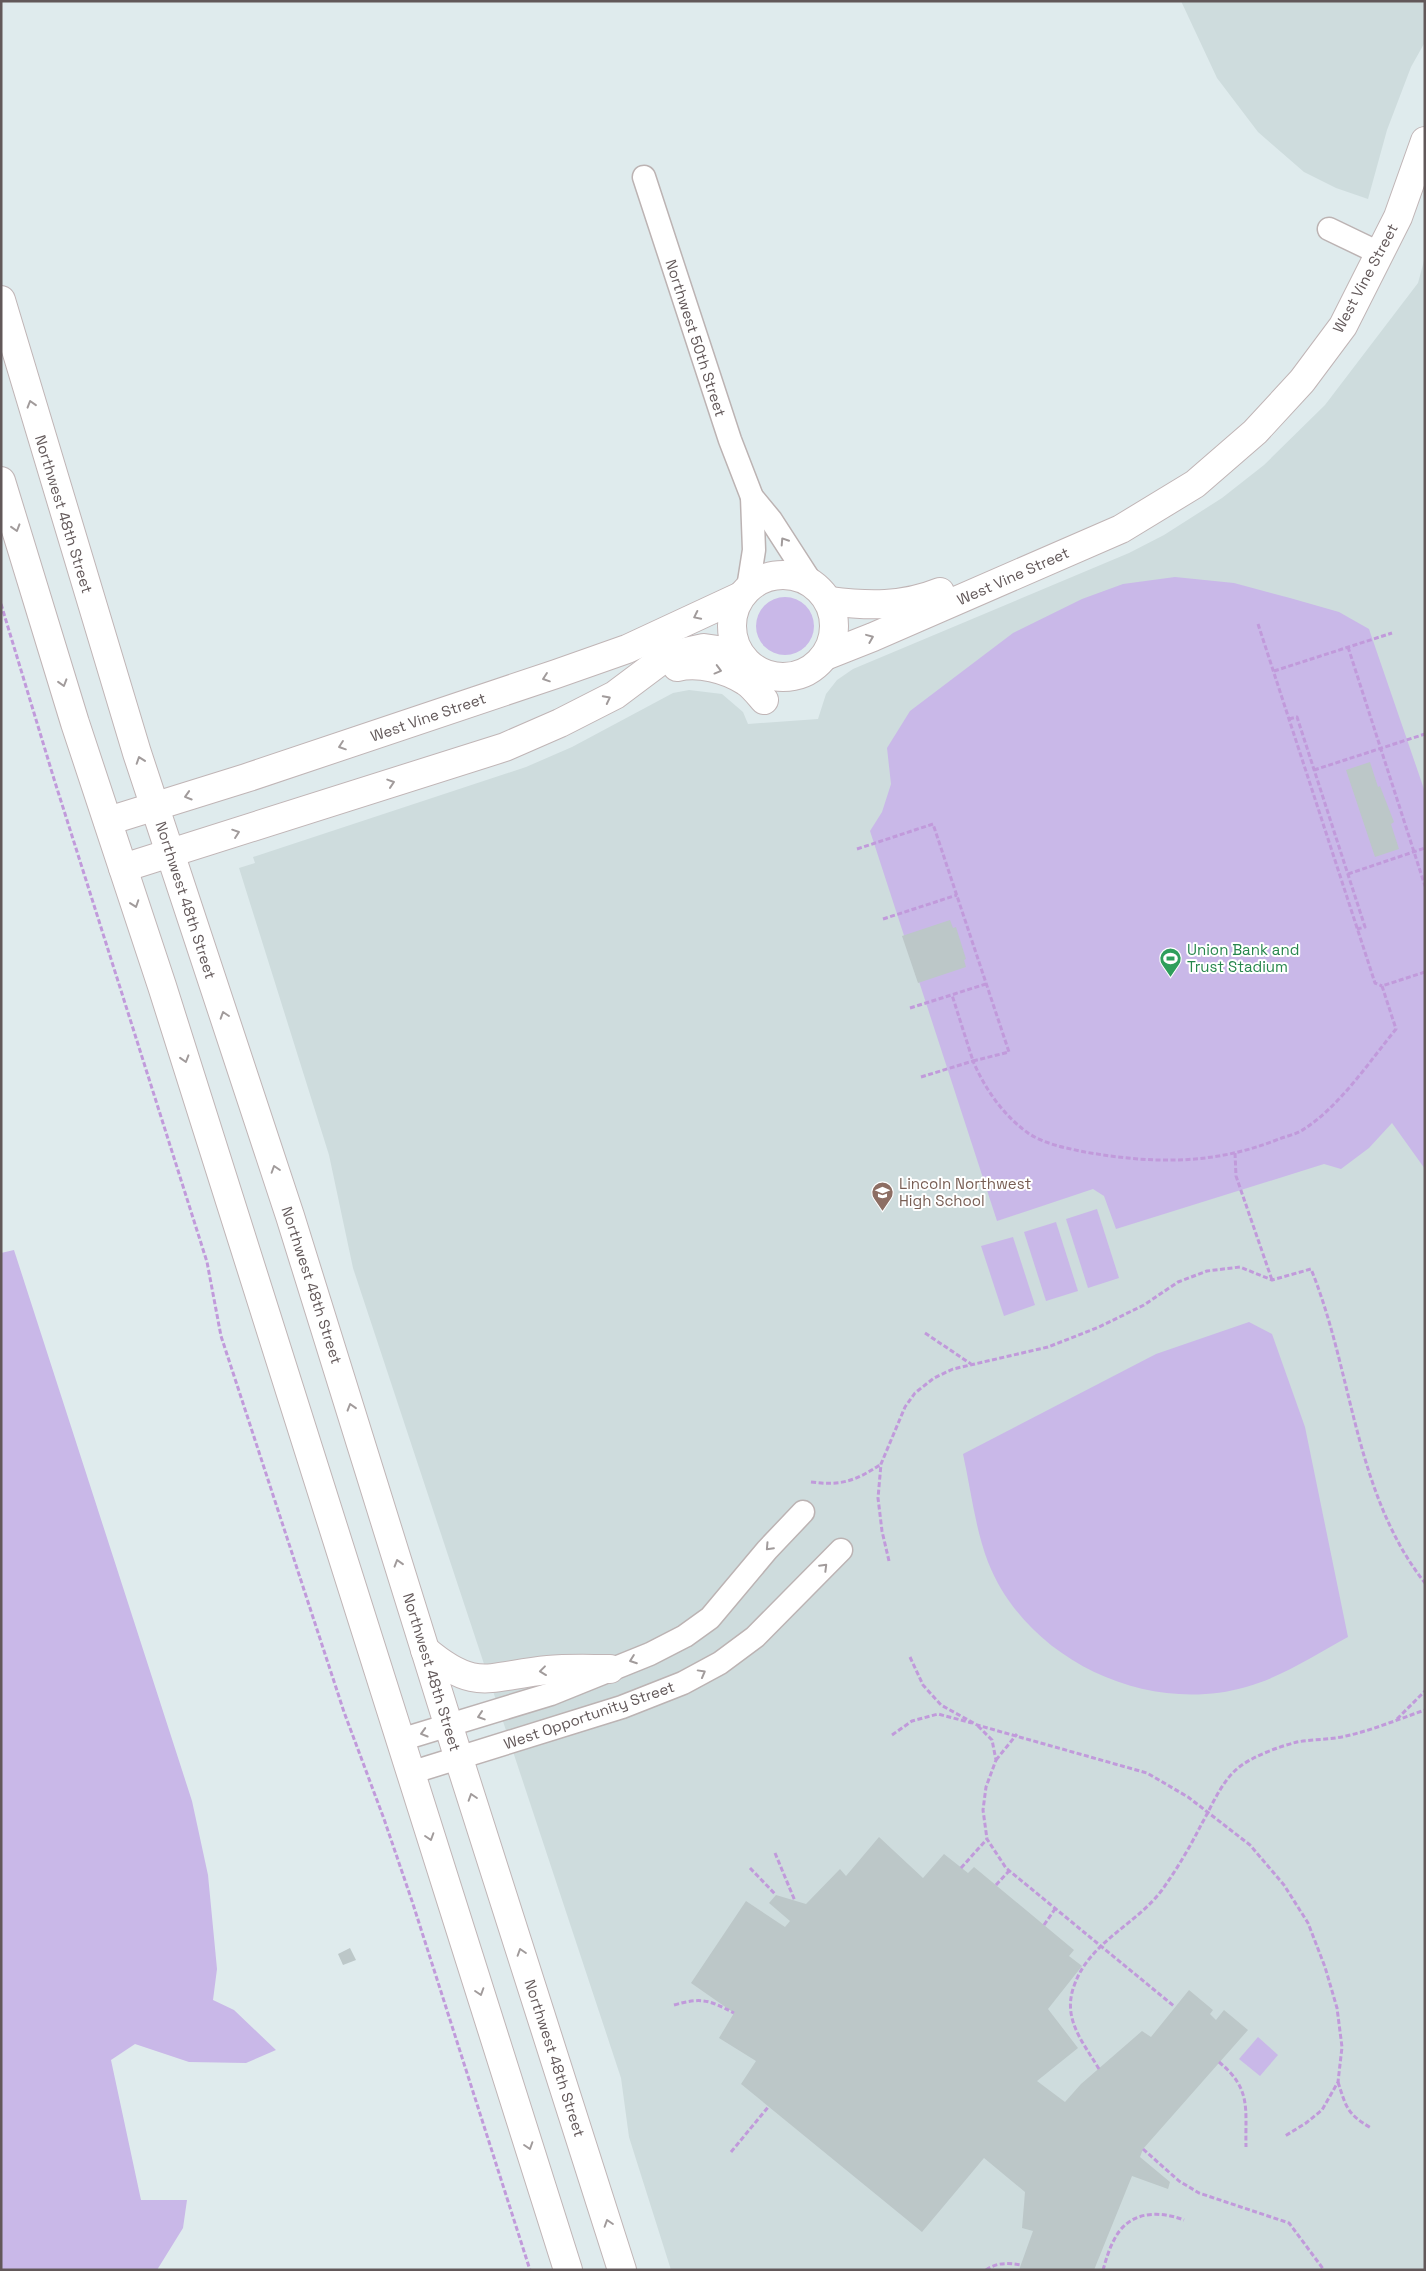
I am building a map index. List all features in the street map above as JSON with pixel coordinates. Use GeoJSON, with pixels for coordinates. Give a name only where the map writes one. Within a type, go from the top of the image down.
{"type":"FeatureCollection","features":[{"type":"Feature","properties":{"kind":"main road","name":"West Vine Street"},"geometry":{"type":"LineString","coordinates":[[825,656],[1121,529],[1195,484],[1255,432],[1302,381],[1343,326],[1398,217],[1425,141]]}},
{"type":"Feature","properties":{"kind":"main road","name":"Northwest 48th Street"},"geometry":{"type":"LineString","coordinates":[[1,300],[104,645],[290,1216],[459,1759],[622,2270]]}},
{"type":"Feature","properties":{"kind":"main road"},"geometry":{"type":"LineString","coordinates":[[1,481],[568,2270]]}},
{"type":"Feature","properties":{"kind":"main road","name":"West Vine Street"},"geometry":{"type":"LineString","coordinates":[[820,592],[885,606],[924,598],[1195,484]]}},
{"type":"Feature","properties":{"kind":"main road"},"geometry":{"type":"LineString","coordinates":[[778,574],[795,576],[820,592],[834,615],[835,629],[832,643],[825,656],[813,668],[799,675],[784,677],[769,675],[755,669],[739,653],[733,640],[731,624],[734,610],[744,592],[762,579],[778,574]]}},
{"type":"Feature","properties":{"kind":"main road","name":"West Vine Street"},"geometry":{"type":"LineString","coordinates":[[108,821],[256,775],[592,662],[627,649],[744,592]]}},
{"type":"Feature","properties":{"kind":"main road"},"geometry":{"type":"LineString","coordinates":[[123,868],[505,747],[615,695],[666,656],[704,648],[739,653]]}},
{"type":"Feature","properties":{"kind":"main road"},"geometry":{"type":"LineString","coordinates":[[637,680],[682,666],[703,666],[726,671],[746,681],[764,700]]}},
{"type":"Feature","properties":{"kind":"main road"},"geometry":{"type":"LineString","coordinates":[[425,1650],[451,1670],[474,1678],[493,1679],[548,1670],[610,1668]]}},
{"type":"Feature","properties":{"kind":"street","name":"Northwest 50th Street"},"geometry":{"type":"LineString","coordinates":[[644,178],[730,440],[752,497],[771,520],[820,592]]}},
{"type":"Feature","properties":{"kind":"street"},"geometry":{"type":"LineString","coordinates":[[1329,229],[1381,254]]}},
{"type":"Feature","properties":{"kind":"street","name":"Northwest 50th Street"},"geometry":{"type":"LineString","coordinates":[[744,592],[754,550],[752,497]]}},
{"type":"Feature","properties":{"kind":"street"},"geometry":{"type":"LineString","coordinates":[[400,1740],[551,1694],[610,1668],[650,1654],[685,1636],[710,1618],[767,1550],[803,1512]]}},
{"type":"Feature","properties":{"kind":"street","name":"West Opportunity Street"},"geometry":{"type":"LineString","coordinates":[[410,1773],[622,1707],[683,1683],[720,1663],[754,1636],[841,1550]]}},
{"type":"Feature","properties":{"kind":"path"},"geometry":{"type":"LineString","coordinates":[[1,604],[54,779],[207,1262],[221,1336],[344,1712],[409,1892],[530,2270]]}},
{"type":"Feature","properties":{"kind":"path"},"geometry":{"type":"LineString","coordinates":[[952,995],[973,1061],[981,1080],[992,1098],[1028,1133],[1059,1147],[1109,1156],[1173,1162],[1235,1153],[1263,1146],[1304,1130],[1335,1103],[1396,1029],[1382,986],[1375,982],[1258,624]]}},
{"type":"Feature","properties":{"kind":"path"},"geometry":{"type":"LineString","coordinates":[[1273,671],[1392,633]]}},
{"type":"Feature","properties":{"kind":"path"},"geometry":{"type":"LineString","coordinates":[[1348,647],[1425,886]]}},
{"type":"Feature","properties":{"kind":"path"},"geometry":{"type":"LineString","coordinates":[[1290,719],[1297,717],[1365,927],[1357,929]]}},
{"type":"Feature","properties":{"kind":"path"},"geometry":{"type":"LineString","coordinates":[[1314,770],[1425,734]]}},
{"type":"Feature","properties":{"kind":"path"},"geometry":{"type":"LineString","coordinates":[[857,849],[933,824],[1009,1052],[921,1077]]}},
{"type":"Feature","properties":{"kind":"path"},"geometry":{"type":"LineString","coordinates":[[1348,874],[1425,848]]}},
{"type":"Feature","properties":{"kind":"path"},"geometry":{"type":"LineString","coordinates":[[883,919],[957,895]]}},
{"type":"Feature","properties":{"kind":"path"},"geometry":{"type":"LineString","coordinates":[[1382,986],[1425,972]]}},
{"type":"Feature","properties":{"kind":"path"},"geometry":{"type":"LineString","coordinates":[[910,1008],[986,984]]}},
{"type":"Feature","properties":{"kind":"path"},"geometry":{"type":"LineString","coordinates":[[1235,1153],[1236,1176],[1272,1280]]}},
{"type":"Feature","properties":{"kind":"path"},"geometry":{"type":"LineString","coordinates":[[889,1561],[882,1531],[878,1498],[881,1464],[905,1407],[915,1393],[934,1378],[972,1365],[1048,1347],[1100,1327],[1144,1305],[1178,1282],[1207,1271],[1240,1267],[1272,1280],[1311,1269],[1323,1299],[1369,1476],[1396,1540],[1425,1583]]}},
{"type":"Feature","properties":{"kind":"path"},"geometry":{"type":"LineString","coordinates":[[925,1333],[972,1365]]}},
{"type":"Feature","properties":{"kind":"path"},"geometry":{"type":"LineString","coordinates":[[812,1482],[834,1485],[853,1480],[881,1464]]}},
{"type":"Feature","properties":{"kind":"path"},"geometry":{"type":"LineString","coordinates":[[910,1657],[923,1685],[941,1705],[977,1725],[992,1740],[996,1760]]}},
{"type":"Feature","properties":{"kind":"path"},"geometry":{"type":"LineString","coordinates":[[1395,1721],[1425,1691]]}},
{"type":"Feature","properties":{"kind":"path"},"geometry":{"type":"LineString","coordinates":[[1099,2069],[1073,2027],[1070,2006],[1074,1986],[1091,1955],[1133,1921],[1161,1891],[1186,1855],[1220,1790],[1238,1768],[1266,1753],[1297,1742],[1345,1736],[1425,1710]]}},
{"type":"Feature","properties":{"kind":"path"},"geometry":{"type":"LineString","coordinates":[[892,1735],[912,1721],[938,1714],[1016,1734],[1147,1773],[1188,1797],[1250,1845],[1284,1884],[1308,1923],[1337,2008],[1342,2047],[1338,2082],[1344,2103],[1353,2118],[1371,2128]]}},
{"type":"Feature","properties":{"kind":"path"},"geometry":{"type":"LineString","coordinates":[[1016,1734],[996,1760],[986,1787],[983,1810],[987,1840],[1009,1871],[1175,2008]]}},
{"type":"Feature","properties":{"kind":"path"},"geometry":{"type":"LineString","coordinates":[[961,1868],[987,1840]]}},
{"type":"Feature","properties":{"kind":"path"},"geometry":{"type":"LineString","coordinates":[[775,1853],[795,1901]]}},
{"type":"Feature","properties":{"kind":"path"},"geometry":{"type":"LineString","coordinates":[[750,1868],[776,1895]]}},
{"type":"Feature","properties":{"kind":"path"},"geometry":{"type":"LineString","coordinates":[[996,1885],[1009,1871]]}},
{"type":"Feature","properties":{"kind":"path"},"geometry":{"type":"LineString","coordinates":[[1044,1924],[1055,1909]]}},
{"type":"Feature","properties":{"kind":"path"},"geometry":{"type":"LineString","coordinates":[[674,2005],[693,2000],[705,2000],[734,2013]]}},
{"type":"Feature","properties":{"kind":"path"},"geometry":{"type":"LineString","coordinates":[[1219,2062],[1232,2073],[1240,2085],[1246,2100],[1246,2147]]}},
{"type":"Feature","properties":{"kind":"path"},"geometry":{"type":"LineString","coordinates":[[1285,2136],[1322,2110],[1338,2082]]}},
{"type":"Feature","properties":{"kind":"path"},"geometry":{"type":"LineString","coordinates":[[731,2152],[769,2106]]}},
{"type":"Feature","properties":{"kind":"path"},"geometry":{"type":"LineString","coordinates":[[1143,2149],[1179,2181],[1199,2193],[1289,2223],[1324,2270]]}},
{"type":"Feature","properties":{"kind":"path"},"geometry":{"type":"LineString","coordinates":[[1103,2270],[1114,2240],[1121,2229],[1132,2221],[1143,2216],[1158,2213],[1184,2220]]}},
{"type":"Feature","properties":{"kind":"path"},"geometry":{"type":"LineString","coordinates":[[986,2270],[992,2266],[1005,2263],[1021,2265]]}},
{"type":"Feature","properties":{"kind":"shaded area"},"geometry":{"type":"Polygon","coordinates":[[[1181,1],[1425,1],[1425,42],[1411,67],[1387,130],[1368,199],[1336,188],[1304,172],[1258,132],[1217,78],[1181,1]]]}},
{"type":"Feature","properties":{"kind":"shaded area","name":"Lincoln Northwest High School"},"geometry":{"type":"Polygon","coordinates":[[[1425,257],[1425,2270],[671,2270],[629,2137],[621,2078],[353,1268],[329,1155],[239,868],[255,863],[253,857],[526,767],[572,747],[673,693],[689,690],[722,694],[743,712],[748,724],[818,719],[826,694],[837,680],[853,669],[1129,553],[1164,535],[1222,498],[1264,465],[1325,405],[1418,283],[1425,257]]]}},
{"type":"Feature","properties":{"kind":"shaded area","name":"Union Bank and Trust Stadium"},"geometry":{"type":"Polygon","coordinates":[[[1175,577],[1234,583],[1290,598],[1339,612],[1369,629],[1425,792],[1425,1169],[1392,1123],[1369,1148],[1341,1169],[1324,1164],[1116,1229],[1104,1196],[1093,1189],[997,1221],[870,831],[882,812],[891,784],[887,748],[910,711],[1013,633],[1082,599],[1123,584],[1175,577]]]}},
{"type":"Feature","properties":{"kind":"shaded area"},"geometry":{"type":"Polygon","coordinates":[[[785,597],[796,599],[806,605],[812,615],[814,626],[812,637],[806,647],[796,653],[785,655],[774,653],[764,647],[758,637],[756,626],[758,615],[764,605],[774,599],[785,597]]]}},
{"type":"Feature","properties":{"kind":"shaded area"},"geometry":{"type":"Polygon","coordinates":[[[1097,1209],[1119,1278],[1088,1288],[1066,1219],[1097,1209]]]}},
{"type":"Feature","properties":{"kind":"shaded area"},"geometry":{"type":"Polygon","coordinates":[[[1056,1222],[1078,1291],[1046,1301],[1024,1232],[1056,1222]]]}},
{"type":"Feature","properties":{"kind":"shaded area"},"geometry":{"type":"Polygon","coordinates":[[[1013,1237],[1035,1305],[1004,1316],[981,1246],[1013,1237]]]}},
{"type":"Feature","properties":{"kind":"shaded area"},"geometry":{"type":"Polygon","coordinates":[[[14,1250],[192,1801],[208,1875],[217,1969],[213,2000],[234,2010],[276,2050],[246,2063],[189,2062],[135,2044],[111,2060],[141,2200],[187,2200],[183,2228],[157,2270],[1,2270],[1,1253],[14,1250]]]}},
{"type":"Feature","properties":{"kind":"shaded area"},"geometry":{"type":"Polygon","coordinates":[[[1249,1322],[1272,1334],[1305,1427],[1348,1637],[1272,1678],[1246,1687],[1208,1694],[1169,1693],[1130,1686],[1094,1672],[1060,1652],[1030,1627],[1006,1596],[988,1562],[984,1549],[976,1522],[963,1454],[1156,1354],[1249,1322]]]}},
{"type":"Feature","properties":{"kind":"shaded area"},"geometry":{"type":"Polygon","coordinates":[[[1258,2037],[1278,2055],[1260,2076],[1239,2059],[1258,2037]]]}},
{"type":"Feature","properties":{"kind":"building"},"geometry":{"type":"Polygon","coordinates":[[[1370,762],[1378,787],[1380,786],[1394,822],[1391,824],[1399,849],[1375,857],[1346,770],[1370,762]]]}},
{"type":"Feature","properties":{"kind":"building"},"geometry":{"type":"Polygon","coordinates":[[[950,920],[953,928],[956,927],[966,959],[964,960],[966,967],[918,983],[902,936],[950,920]]]}},
{"type":"Feature","properties":{"kind":"building"},"geometry":{"type":"Polygon","coordinates":[[[879,1837],[923,1878],[944,1854],[968,1873],[974,1867],[1074,1950],[1069,1956],[1082,1966],[1048,2009],[1078,2048],[1037,2081],[1065,2102],[1081,2084],[1142,2031],[1151,2037],[1189,1990],[1213,2010],[1210,2014],[1216,2020],[1224,2010],[1248,2030],[1143,2149],[1140,2157],[1170,2182],[1168,2189],[1132,2176],[1094,2270],[1019,2270],[1033,2231],[1022,2228],[1025,2192],[984,2158],[922,2232],[741,2084],[756,2061],[719,2038],[734,2013],[691,1983],[746,1901],[785,1927],[790,1921],[769,1903],[776,1895],[806,1904],[840,1869],[846,1876],[879,1837]]]}},
{"type":"Feature","properties":{"kind":"building"},"geometry":{"type":"Polygon","coordinates":[[[350,1948],[356,1960],[343,1965],[338,1954],[350,1948]]]}},
{"type":"Feature","properties":{"kind":"place","name":"Union Bank and Trust Stadium"},"geometry":{"type":"Point","coordinates":[1171,977]}},
{"type":"Feature","properties":{"kind":"place","name":"Lincoln Northwest High School"},"geometry":{"type":"Point","coordinates":[883,1211]}}]}
